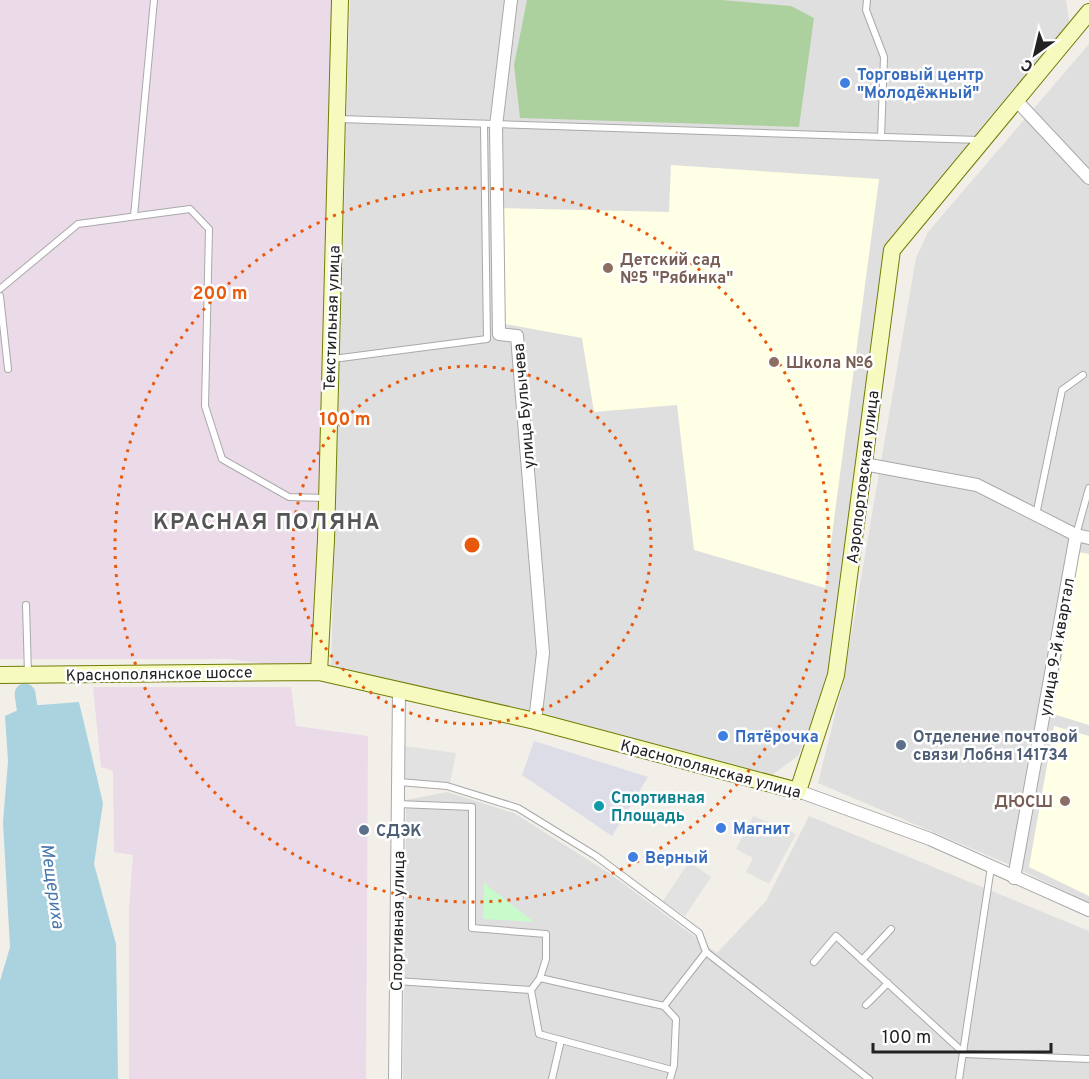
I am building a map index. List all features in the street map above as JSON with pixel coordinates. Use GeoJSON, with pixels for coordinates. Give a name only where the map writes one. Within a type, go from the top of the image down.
{"type":"FeatureCollection","features":[{"type":"Feature","properties":{"kind":"street","name":"Текстильная улица"},"geometry":{"type":"LineString","coordinates":[[319,672],[340,0]]}},
{"type":"Feature","properties":{"kind":"street","name":"улица Булычева"},"geometry":{"type":"LineString","coordinates":[[511,0],[490,126],[499,334],[517,336],[543,653],[535,721]]}},
{"type":"Feature","properties":{"kind":"street","name":"Аэропортовская улица"},"geometry":{"type":"LineString","coordinates":[[798,791],[836,675],[892,250],[1089,12]]}},
{"type":"Feature","properties":{"kind":"street"},"geometry":{"type":"LineString","coordinates":[[1016,100],[1089,178]]}},
{"type":"Feature","properties":{"kind":"street"},"geometry":{"type":"LineString","coordinates":[[864,464],[977,485],[1076,535],[1089,538]]}},
{"type":"Feature","properties":{"kind":"street","name":"улица 9-й квартал"},"geometry":{"type":"LineString","coordinates":[[1014,878],[1076,535]]}},
{"type":"Feature","properties":{"kind":"street","name":"Краснополянская улица"},"geometry":{"type":"LineString","coordinates":[[319,672],[399,692],[535,721],[798,791],[930,839],[1089,910]]}},
{"type":"Feature","properties":{"kind":"street","name":"Краснополянское шоссе"},"geometry":{"type":"LineString","coordinates":[[0,675],[319,672]]}},
{"type":"Feature","properties":{"kind":"street","name":"Спортивная улица"},"geometry":{"type":"LineString","coordinates":[[395,1079],[399,692]]}},
{"type":"Feature","properties":{"kind":"lane"},"geometry":{"type":"LineString","coordinates":[[134,216],[154,0]]}},
{"type":"Feature","properties":{"kind":"lane"},"geometry":{"type":"LineString","coordinates":[[867,0],[866,9],[884,57],[880,137]]}},
{"type":"Feature","properties":{"kind":"lane"},"geometry":{"type":"LineString","coordinates":[[338,119],[490,126],[982,141]]}},
{"type":"Feature","properties":{"kind":"lane"},"geometry":{"type":"LineString","coordinates":[[329,359],[487,339],[490,126]]}},
{"type":"Feature","properties":{"kind":"lane"},"geometry":{"type":"LineString","coordinates":[[0,289],[78,224],[190,209],[209,229],[205,406],[222,459],[289,497],[326,498]]}},
{"type":"Feature","properties":{"kind":"lane"},"geometry":{"type":"LineString","coordinates":[[0,296],[8,369]]}},
{"type":"Feature","properties":{"kind":"lane"},"geometry":{"type":"LineString","coordinates":[[1036,515],[1062,390],[1083,375]]}},
{"type":"Feature","properties":{"kind":"lane"},"geometry":{"type":"LineString","coordinates":[[1076,535],[1089,488]]}},
{"type":"Feature","properties":{"kind":"lane"},"geometry":{"type":"LineString","coordinates":[[26,605],[28,674]]}},
{"type":"Feature","properties":{"kind":"lane"},"geometry":{"type":"LineString","coordinates":[[399,782],[447,786],[518,808],[596,856],[699,933],[706,952],[869,1079]]}},
{"type":"Feature","properties":{"kind":"lane"},"geometry":{"type":"LineString","coordinates":[[398,804],[472,807],[472,928],[546,934],[546,959],[540,978],[531,990],[539,1034],[672,1070]]}},
{"type":"Feature","properties":{"kind":"lane"},"geometry":{"type":"LineString","coordinates":[[959,1079],[965,1054],[991,867]]}},
{"type":"Feature","properties":{"kind":"lane"},"geometry":{"type":"LineString","coordinates":[[862,960],[891,929]]}},
{"type":"Feature","properties":{"kind":"lane"},"geometry":{"type":"LineString","coordinates":[[814,962],[836,936],[965,1054],[1089,1059]]}},
{"type":"Feature","properties":{"kind":"lane"},"geometry":{"type":"LineString","coordinates":[[664,1006],[706,952]]}},
{"type":"Feature","properties":{"kind":"lane"},"geometry":{"type":"LineString","coordinates":[[540,978],[664,1006],[676,1019],[670,1079]]}},
{"type":"Feature","properties":{"kind":"lane"},"geometry":{"type":"LineString","coordinates":[[396,981],[531,990]]}},
{"type":"Feature","properties":{"kind":"lane"},"geometry":{"type":"LineString","coordinates":[[866,1005],[888,983]]}},
{"type":"Feature","properties":{"kind":"lane"},"geometry":{"type":"LineString","coordinates":[[552,1079],[561,1040]]}},
{"type":"Feature","properties":{"kind":"shaded area"},"geometry":{"type":"Polygon","coordinates":[[[0,0],[337,0],[325,239],[318,653],[313,665],[301,669],[230,659],[0,659],[0,0]]]}},
{"type":"Feature","properties":{"kind":"shaded area"},"geometry":{"type":"Polygon","coordinates":[[[350,0],[1066,0],[1070,27],[898,249],[829,680],[798,756],[768,778],[331,665],[350,0]]]}},
{"type":"Feature","properties":{"kind":"shaded area"},"geometry":{"type":"Polygon","coordinates":[[[1089,44],[1089,903],[1008,864],[818,783],[843,683],[916,258],[928,232],[1089,44]]]}},
{"type":"Feature","properties":{"kind":"shaded area","name":"Школа №6"},"geometry":{"type":"Polygon","coordinates":[[[671,165],[879,179],[825,588],[694,550],[677,405],[594,412],[582,338],[505,324],[500,208],[669,212],[671,165]]]}},
{"type":"Feature","properties":{"kind":"shaded area"},"geometry":{"type":"Polygon","coordinates":[[[1078,552],[1089,554],[1089,725],[1053,714],[1078,552]]]}},
{"type":"Feature","properties":{"kind":"shaded area"},"geometry":{"type":"Polygon","coordinates":[[[93,687],[291,687],[296,726],[368,736],[366,1079],[129,1079],[129,907],[133,855],[114,852],[113,771],[101,767],[93,687]]]}},
{"type":"Feature","properties":{"kind":"shaded area","name":"ДЮСШ"},"geometry":{"type":"Polygon","coordinates":[[[1054,726],[1089,736],[1089,896],[1029,867],[1054,726]]]}},
{"type":"Feature","properties":{"kind":"shaded area","name":"Спортивная Площадь"},"geometry":{"type":"Polygon","coordinates":[[[534,741],[648,777],[612,836],[522,775],[534,741]]]}},
{"type":"Feature","properties":{"kind":"shaded area"},"geometry":{"type":"Polygon","coordinates":[[[404,746],[456,753],[450,783],[404,779],[404,746]]]}},
{"type":"Feature","properties":{"kind":"shaded area"},"geometry":{"type":"Polygon","coordinates":[[[447,792],[514,813],[609,873],[717,953],[766,901],[809,816],[1089,931],[1089,1079],[403,1079],[406,800],[447,792]]]}},
{"type":"Feature","properties":{"kind":"shaded area"},"geometry":{"type":"Polygon","coordinates":[[[753,816],[796,834],[769,884],[746,872],[753,858],[736,849],[753,816]]]}},
{"type":"Feature","properties":{"kind":"shaded area"},"geometry":{"type":"Polygon","coordinates":[[[689,862],[711,877],[685,916],[663,901],[689,862]]]}},
{"type":"Feature","properties":{"kind":"green space"},"geometry":{"type":"Polygon","coordinates":[[[527,0],[722,0],[791,6],[814,18],[799,127],[520,118],[514,65],[527,0]]]}},
{"type":"Feature","properties":{"kind":"green space"},"geometry":{"type":"Polygon","coordinates":[[[484,883],[534,922],[483,919],[484,883]]]}},
{"type":"Feature","properties":{"kind":"water"},"geometry":{"type":"Polygon","coordinates":[[[79,702],[103,803],[94,864],[116,944],[118,1079],[0,1079],[0,981],[10,947],[3,822],[8,761],[5,716],[27,706],[79,702]]]}},
{"type":"Feature","properties":{"kind":"waterway","name":"Мещериха"},"geometry":{"type":"LineString","coordinates":[[25,694],[31,734]]}},
{"type":"Feature","properties":{"kind":"place","name":"Торговый центр \"Молодёжный\""},"geometry":{"type":"Point","coordinates":[845,83]}},
{"type":"Feature","properties":{"kind":"place","name":"Детский сад №5 \"Рябинка\""},"geometry":{"type":"Point","coordinates":[608,268]}},
{"type":"Feature","properties":{"kind":"place","name":"Школа №6"},"geometry":{"type":"Point","coordinates":[774,362]}},
{"type":"Feature","properties":{"kind":"place","name":"Пятёрочка"},"geometry":{"type":"Point","coordinates":[723,736]}},
{"type":"Feature","properties":{"kind":"place","name":"Отделение почтовой связи Лобня 141734"},"geometry":{"type":"Point","coordinates":[901,745]}},
{"type":"Feature","properties":{"kind":"place","name":"ДЮСШ"},"geometry":{"type":"Point","coordinates":[1065,801]}},
{"type":"Feature","properties":{"kind":"place","name":"Спортивная Площадь"},"geometry":{"type":"Point","coordinates":[599,806]}},
{"type":"Feature","properties":{"kind":"place","name":"Магнит"},"geometry":{"type":"Point","coordinates":[721,828]}},
{"type":"Feature","properties":{"kind":"place","name":"СДЭК"},"geometry":{"type":"Point","coordinates":[364,830]}},
{"type":"Feature","properties":{"kind":"place","name":"Верный"},"geometry":{"type":"Point","coordinates":[633,857]}},
{"type":"Feature","properties":{"kind":"district","name":"КРАСНАЯ ПОЛЯНА"},"geometry":{"type":"Point","coordinates":[267,521]}}]}
